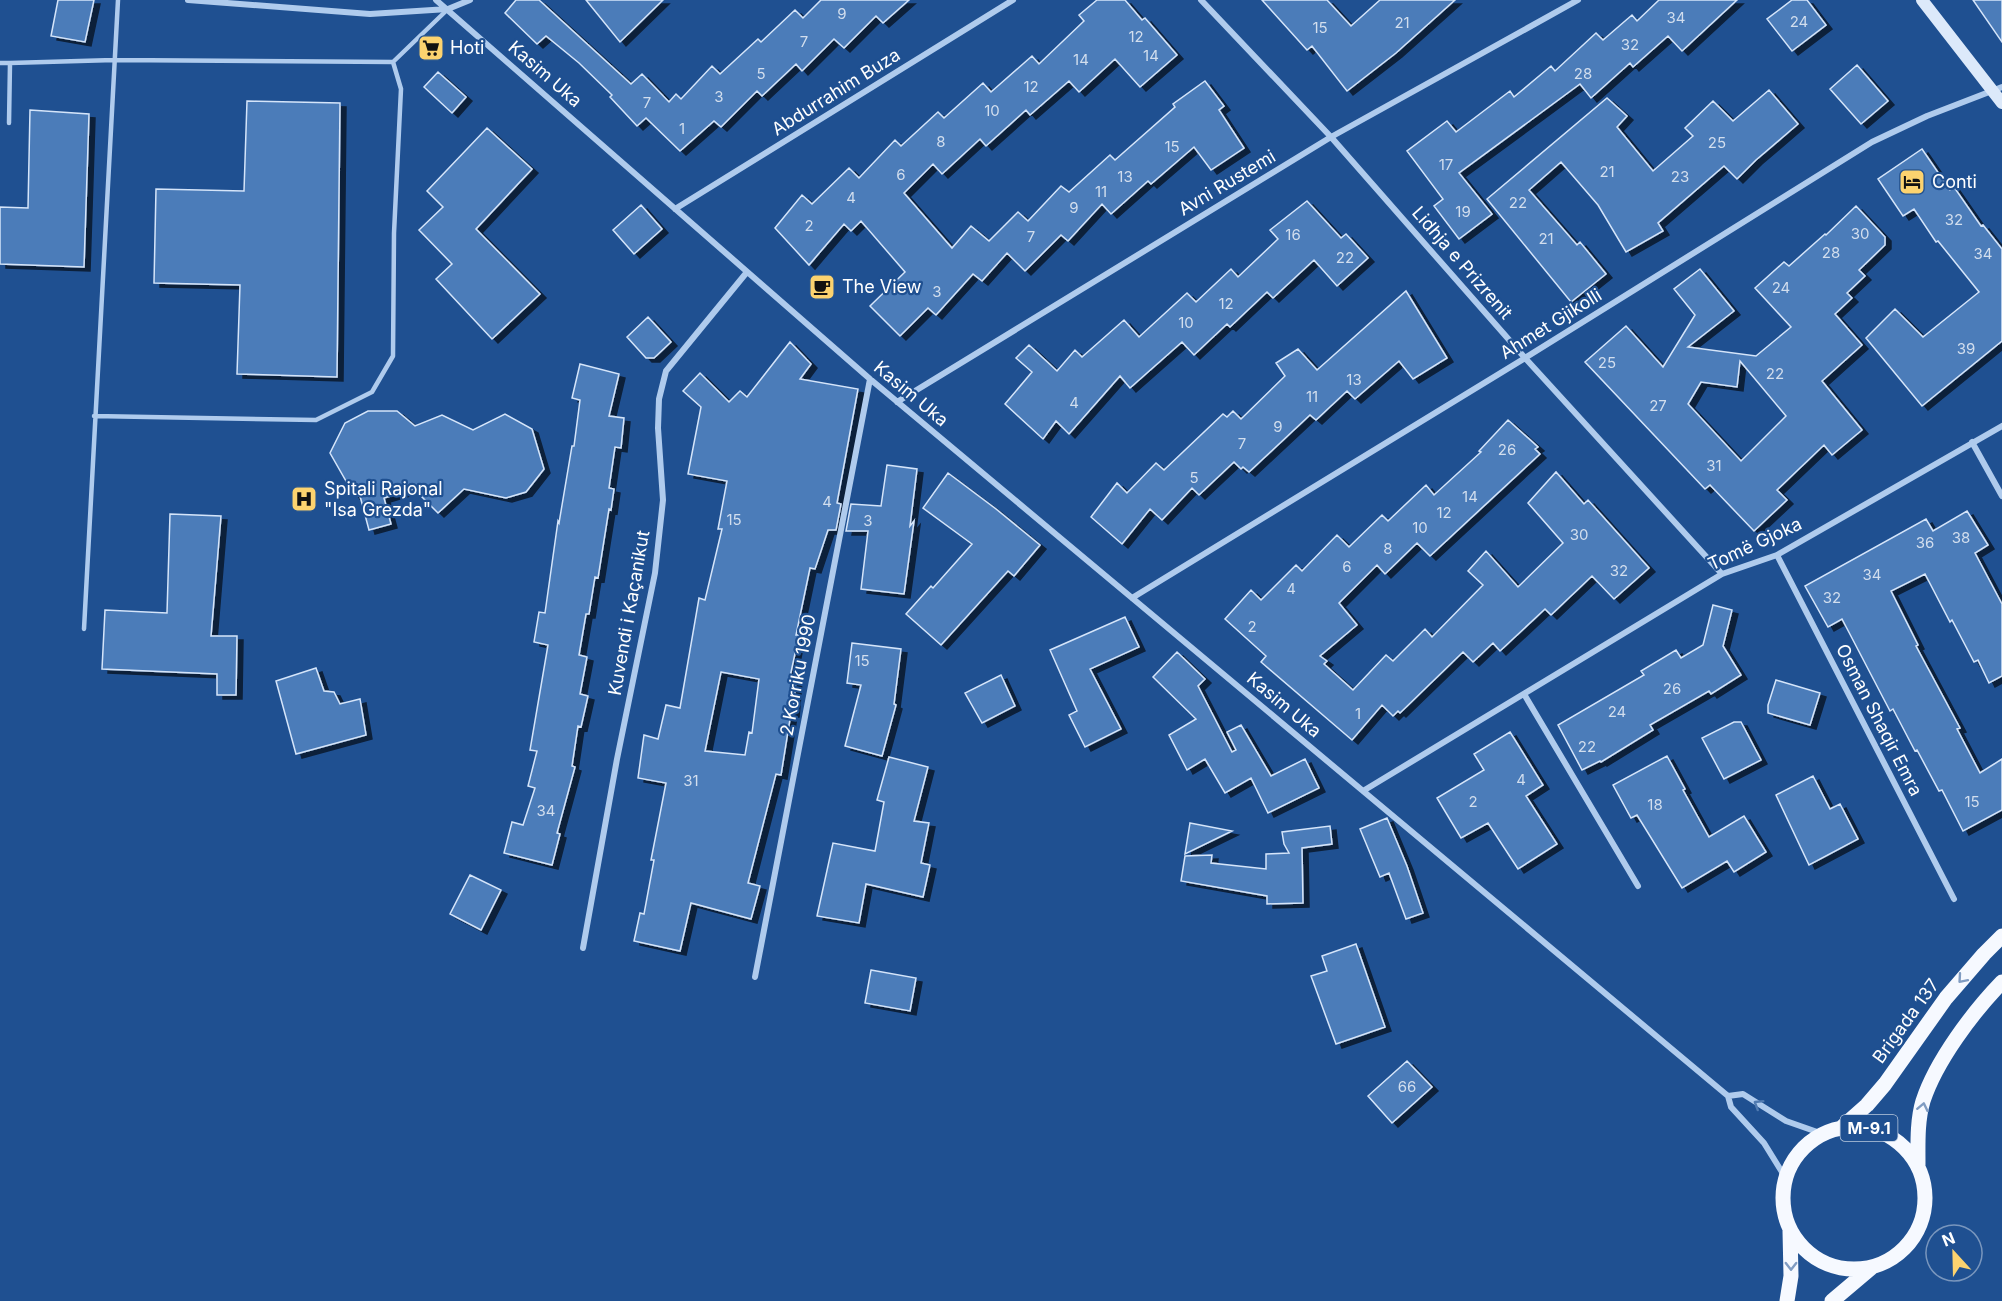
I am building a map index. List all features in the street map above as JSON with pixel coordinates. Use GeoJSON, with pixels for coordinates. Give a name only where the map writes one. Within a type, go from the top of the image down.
{"type":"FeatureCollection","features":[{"type":"Feature","properties":{"kind":"main road","name":"Brigada 137"},"geometry":{"type":"LineString","coordinates":[[1841,1128],[1867,1105],[1885,1084],[1946,998],[2002,936]]}},
{"type":"Feature","properties":{"kind":"main road","name":"Brigada 137"},"geometry":{"type":"LineString","coordinates":[[1790,1231],[1799,1244],[1824,1263],[1855,1270],[1871,1268],[1886,1262],[1911,1242],[1924,1212],[1923,1180],[1918,1165],[1918,1134],[1923,1101],[1940,1062],[2002,982]]}},
{"type":"Feature","properties":{"kind":"main road","name":"Brigada 137"},"geometry":{"type":"LineString","coordinates":[[1787,1301],[1791,1276],[1790,1231],[1782,1204],[1785,1177],[1803,1147],[1822,1134],[1856,1126],[1886,1134],[1898,1142],[1918,1165]]}},
{"type":"Feature","properties":{"kind":"main road","name":"Brigada 137"},"geometry":{"type":"LineString","coordinates":[[1832,1301],[1871,1268]]}},
{"type":"Feature","properties":{"kind":"street"},"geometry":{"type":"LineString","coordinates":[[188,0],[370,14],[448,9],[470,0]]}},
{"type":"Feature","properties":{"kind":"street","name":"Kasim Uka"},"geometry":{"type":"LineString","coordinates":[[436,0],[897,402],[1728,1096]]}},
{"type":"Feature","properties":{"kind":"street","name":"Abdurrahim Buza"},"geometry":{"type":"LineString","coordinates":[[675,208],[1013,0]]}},
{"type":"Feature","properties":{"kind":"street","name":"Lidhja e Prizrenit"},"geometry":{"type":"LineString","coordinates":[[1201,0],[1331,137],[1525,358],[1722,574]]}},
{"type":"Feature","properties":{"kind":"street","name":"Avni Rustemi"},"geometry":{"type":"LineString","coordinates":[[897,402],[1331,137],[1578,0]]}},
{"type":"Feature","properties":{"kind":"street"},"geometry":{"type":"LineString","coordinates":[[1922,0],[1998,89],[2002,103]]}},
{"type":"Feature","properties":{"kind":"street","name":"Ahmet Gjikolli"},"geometry":{"type":"LineString","coordinates":[[1132,598],[1525,358],[1872,142],[1927,116],[1998,89]]}},
{"type":"Feature","properties":{"kind":"street","name":"Kuvendi i Kaçanikut"},"geometry":{"type":"LineString","coordinates":[[584,948],[617,759],[655,573],[663,500],[658,428],[659,399],[666,371],[747,272]]}},
{"type":"Feature","properties":{"kind":"street","name":"2 Korriku 1990"},"geometry":{"type":"LineString","coordinates":[[755,977],[870,379]]}},
{"type":"Feature","properties":{"kind":"street","name":"Tomë Gjoka"},"geometry":{"type":"LineString","coordinates":[[1363,790],[1722,574],[1777,555],[2002,426]]}},
{"type":"Feature","properties":{"kind":"street"},"geometry":{"type":"LineString","coordinates":[[1972,442],[2002,496]]}},
{"type":"Feature","properties":{"kind":"street","name":"Osman Shaqir Emra"},"geometry":{"type":"LineString","coordinates":[[1777,555],[1954,899]]}},
{"type":"Feature","properties":{"kind":"street"},"geometry":{"type":"LineString","coordinates":[[1524,694],[1638,886]]}},
{"type":"Feature","properties":{"kind":"street"},"geometry":{"type":"LineString","coordinates":[[1785,1177],[1764,1143],[1731,1107],[1728,1096],[1743,1094],[1786,1121],[1822,1134]]}},
{"type":"Feature","properties":{"kind":"lane"},"geometry":{"type":"LineString","coordinates":[[84,629],[118,0]]}},
{"type":"Feature","properties":{"kind":"lane"},"geometry":{"type":"LineString","coordinates":[[0,63],[114,60],[393,62],[448,9]]}},
{"type":"Feature","properties":{"kind":"lane"},"geometry":{"type":"LineString","coordinates":[[94,416],[316,420],[372,392],[393,356],[394,233],[401,89],[393,62]]}},
{"type":"Feature","properties":{"kind":"lane"},"geometry":{"type":"LineString","coordinates":[[9,123],[10,63]]}},
{"type":"Feature","properties":{"kind":"building"},"geometry":{"type":"Polygon","coordinates":[[[58,0],[94,0],[85,42],[51,36],[58,0]]]}},
{"type":"Feature","properties":{"kind":"building"},"geometry":{"type":"Polygon","coordinates":[[[516,0],[539,0],[631,84],[642,74],[669,102],[676,94],[681,99],[712,66],[720,74],[758,39],[761,42],[795,10],[803,18],[821,0],[909,0],[883,23],[876,16],[844,48],[834,39],[802,71],[796,64],[762,96],[757,91],[721,127],[714,121],[680,151],[646,118],[637,126],[610,97],[612,95],[579,63],[546,36],[537,44],[505,13],[516,0]]]}},
{"type":"Feature","properties":{"kind":"building"},"geometry":{"type":"Polygon","coordinates":[[[586,0],[663,0],[620,42],[586,0]]]}},
{"type":"Feature","properties":{"kind":"building"},"geometry":{"type":"Polygon","coordinates":[[[1097,0],[1125,0],[1142,20],[1145,18],[1177,55],[1140,87],[1115,59],[1079,92],[1069,81],[1030,115],[1026,110],[986,146],[980,139],[942,174],[933,164],[904,193],[952,248],[971,226],[989,241],[1018,212],[1028,221],[1061,186],[1069,192],[1110,155],[1115,160],[1175,107],[1173,104],[1205,81],[1224,106],[1219,110],[1244,148],[1211,170],[1194,147],[1151,184],[1148,181],[1111,214],[1102,204],[1068,241],[1061,235],[1025,271],[1007,253],[982,281],[973,274],[936,315],[928,308],[900,336],[870,306],[905,272],[861,221],[851,231],[844,224],[809,265],[775,228],[802,195],[812,204],[849,168],[859,178],[895,140],[901,146],[938,112],[944,118],[983,83],[991,92],[1032,56],[1039,64],[1084,21],[1079,15],[1097,0]]]}},
{"type":"Feature","properties":{"kind":"building"},"geometry":{"type":"Polygon","coordinates":[[[1262,0],[1327,0],[1351,26],[1380,0],[1455,0],[1396,53],[1347,91],[1312,46],[1307,50],[1262,0]]]}},
{"type":"Feature","properties":{"kind":"building"},"geometry":{"type":"Polygon","coordinates":[[[1659,0],[1737,0],[1682,51],[1668,36],[1633,67],[1630,63],[1591,98],[1580,84],[1459,173],[1492,214],[1459,239],[1434,206],[1443,199],[1407,151],[1447,121],[1456,132],[1510,91],[1514,97],[1551,66],[1555,71],[1596,33],[1603,40],[1632,15],[1637,21],[1659,0]]]}},
{"type":"Feature","properties":{"kind":"building"},"geometry":{"type":"Polygon","coordinates":[[[1792,0],[1807,0],[1826,25],[1792,51],[1767,19],[1792,0]]]}},
{"type":"Feature","properties":{"kind":"building"},"geometry":{"type":"Polygon","coordinates":[[[1973,0],[2002,0],[2002,42],[1973,0]]]}},
{"type":"Feature","properties":{"kind":"building"},"geometry":{"type":"Polygon","coordinates":[[[1857,65],[1888,101],[1861,124],[1830,89],[1857,65]]]}},
{"type":"Feature","properties":{"kind":"building"},"geometry":{"type":"Polygon","coordinates":[[[438,72],[466,97],[452,113],[424,87],[438,72]]]}},
{"type":"Feature","properties":{"kind":"building"},"geometry":{"type":"Polygon","coordinates":[[[1769,90],[1798,124],[1737,179],[1724,166],[1658,223],[1663,231],[1626,252],[1598,205],[1561,162],[1529,190],[1577,245],[1580,242],[1606,274],[1571,302],[1487,199],[1607,98],[1627,116],[1617,127],[1653,171],[1693,136],[1685,128],[1713,101],[1733,121],[1769,90]]]}},
{"type":"Feature","properties":{"kind":"building"},"geometry":{"type":"Polygon","coordinates":[[[247,101],[340,103],[337,377],[237,374],[240,285],[154,283],[156,189],[244,191],[247,101]]]}},
{"type":"Feature","properties":{"kind":"building"},"geometry":{"type":"Polygon","coordinates":[[[30,110],[89,114],[84,267],[0,264],[0,207],[28,208],[30,110]]]}},
{"type":"Feature","properties":{"kind":"building"},"geometry":{"type":"Polygon","coordinates":[[[487,128],[532,169],[476,229],[540,294],[492,339],[436,279],[452,264],[419,230],[443,207],[427,191],[487,128]]]}},
{"type":"Feature","properties":{"kind":"building"},"geometry":{"type":"Polygon","coordinates":[[[1922,149],[1950,190],[1954,187],[1981,226],[1983,225],[2002,249],[2002,341],[1922,406],[1866,338],[1895,309],[1923,337],[1979,292],[1938,241],[1936,242],[1914,209],[1903,216],[1878,179],[1922,149]]]}},
{"type":"Feature","properties":{"kind":"building"},"geometry":{"type":"Polygon","coordinates":[[[1307,201],[1341,238],[1346,234],[1368,258],[1337,286],[1314,260],[1273,298],[1267,292],[1230,327],[1227,324],[1194,355],[1182,342],[1130,388],[1120,376],[1069,434],[1056,421],[1043,439],[1005,404],[1032,372],[1016,358],[1029,345],[1057,371],[1075,350],[1082,357],[1124,320],[1139,337],[1187,293],[1196,302],[1231,269],[1238,277],[1278,239],[1270,230],[1307,201]]]}},
{"type":"Feature","properties":{"kind":"building"},"geometry":{"type":"Polygon","coordinates":[[[641,205],[662,229],[634,254],[613,230],[641,205]]]}},
{"type":"Feature","properties":{"kind":"building"},"geometry":{"type":"Polygon","coordinates":[[[1856,206],[1885,237],[1885,245],[1859,270],[1865,276],[1847,293],[1852,298],[1835,314],[1862,345],[1822,381],[1862,430],[1832,455],[1824,445],[1777,490],[1787,500],[1754,531],[1710,485],[1705,489],[1585,362],[1626,326],[1663,367],[1695,315],[1674,289],[1700,269],[1734,311],[1688,347],[1756,356],[1791,327],[1755,288],[1784,262],[1789,266],[1856,206]],[[1740,361],[1737,387],[1701,382],[1688,404],[1741,461],[1786,416],[1740,361]]]}},
{"type":"Feature","properties":{"kind":"building"},"geometry":{"type":"Polygon","coordinates":[[[1406,291],[1447,358],[1413,379],[1399,361],[1355,399],[1347,391],[1316,420],[1310,415],[1249,472],[1243,467],[1241,469],[1234,462],[1199,495],[1192,488],[1162,520],[1150,509],[1122,544],[1091,517],[1117,483],[1127,493],[1156,463],[1164,470],[1223,414],[1227,417],[1233,411],[1241,419],[1285,376],[1276,363],[1298,349],[1317,370],[1406,291]]]}},
{"type":"Feature","properties":{"kind":"building"},"geometry":{"type":"Polygon","coordinates":[[[648,317],[671,342],[654,358],[646,358],[627,337],[648,317]]]}},
{"type":"Feature","properties":{"kind":"building"},"geometry":{"type":"Polygon","coordinates":[[[790,342],[811,364],[800,379],[858,389],[837,503],[841,504],[836,530],[828,530],[815,569],[810,568],[796,635],[799,635],[790,677],[796,678],[793,713],[791,713],[781,775],[776,774],[748,883],[760,886],[751,919],[691,903],[680,951],[634,941],[640,913],[644,914],[654,860],[651,860],[666,783],[638,778],[644,735],[658,739],[666,705],[680,708],[699,598],[705,600],[722,529],[718,529],[727,481],[688,474],[701,407],[683,391],[700,373],[729,402],[740,391],[747,397],[790,342]],[[721,672],[705,751],[745,755],[749,732],[752,733],[759,679],[721,672]]]}},
{"type":"Feature","properties":{"kind":"building"},"geometry":{"type":"Polygon","coordinates":[[[580,364],[619,374],[609,416],[624,418],[621,448],[615,447],[609,488],[614,489],[611,510],[609,509],[598,578],[595,577],[579,655],[587,657],[580,694],[588,696],[581,727],[578,726],[572,766],[575,767],[557,833],[560,834],[552,865],[504,853],[512,822],[523,825],[535,788],[528,786],[537,751],[530,750],[548,645],[534,642],[539,612],[545,613],[558,521],[559,523],[572,446],[574,446],[580,400],[572,398],[580,364]]]}},
{"type":"Feature","properties":{"kind":"building"},"geometry":{"type":"Polygon","coordinates":[[[368,411],[397,411],[415,426],[442,415],[473,430],[505,414],[532,429],[544,469],[526,492],[506,498],[464,489],[438,513],[414,489],[384,498],[391,524],[369,530],[360,496],[354,495],[330,453],[345,423],[368,411]]]}},
{"type":"Feature","properties":{"kind":"building"},"geometry":{"type":"Polygon","coordinates":[[[1508,420],[1538,447],[1535,449],[1540,454],[1430,556],[1417,543],[1385,574],[1377,565],[1339,603],[1357,625],[1320,656],[1327,661],[1324,664],[1353,690],[1386,655],[1393,661],[1425,629],[1432,637],[1483,585],[1468,571],[1486,551],[1518,587],[1563,543],[1528,503],[1556,472],[1584,504],[1588,500],[1649,568],[1614,599],[1592,576],[1551,615],[1545,609],[1500,651],[1493,643],[1473,662],[1463,652],[1400,713],[1398,711],[1393,716],[1382,705],[1352,740],[1261,662],[1266,656],[1225,619],[1251,590],[1261,600],[1296,565],[1302,571],[1337,535],[1349,547],[1382,515],[1388,521],[1426,485],[1434,495],[1481,452],[1479,451],[1508,420]]]}},
{"type":"Feature","properties":{"kind":"building"},"geometry":{"type":"Polygon","coordinates":[[[887,465],[917,469],[910,526],[914,521],[904,594],[861,589],[868,531],[846,531],[851,504],[881,506],[887,465]]]}},
{"type":"Feature","properties":{"kind":"building"},"geometry":{"type":"Polygon","coordinates":[[[948,473],[1040,545],[1014,576],[1008,571],[941,645],[906,614],[931,586],[933,588],[972,544],[923,508],[948,473]]]}},
{"type":"Feature","properties":{"kind":"building"},"geometry":{"type":"Polygon","coordinates":[[[1967,511],[1988,545],[1975,553],[2002,604],[2002,676],[1989,683],[1978,660],[1974,662],[1952,620],[1950,622],[1925,574],[1891,591],[1918,645],[1916,646],[1960,728],[1957,729],[1980,773],[2002,759],[2002,810],[1963,831],[1942,790],[1939,791],[1893,709],[1890,711],[1842,619],[1828,627],[1805,586],[1926,519],[1933,531],[1967,511]]]}},
{"type":"Feature","properties":{"kind":"building"},"geometry":{"type":"Polygon","coordinates":[[[170,514],[221,516],[211,636],[237,636],[236,695],[217,695],[217,674],[102,669],[105,610],[167,613],[170,514]]]}},
{"type":"Feature","properties":{"kind":"building"},"geometry":{"type":"Polygon","coordinates":[[[1713,605],[1732,610],[1723,646],[1741,675],[1711,694],[1709,691],[1650,725],[1653,730],[1601,762],[1582,770],[1558,725],[1644,675],[1641,671],[1676,650],[1681,658],[1703,645],[1713,605]]]}},
{"type":"Feature","properties":{"kind":"building"},"geometry":{"type":"Polygon","coordinates":[[[1125,617],[1139,647],[1090,669],[1121,729],[1085,747],[1069,715],[1077,711],[1050,650],[1125,617]]]}},
{"type":"Feature","properties":{"kind":"building"},"geometry":{"type":"Polygon","coordinates":[[[852,643],[901,649],[894,704],[896,705],[882,756],[845,746],[861,685],[847,683],[852,643]]]}},
{"type":"Feature","properties":{"kind":"building"},"geometry":{"type":"Polygon","coordinates":[[[1177,652],[1205,679],[1198,686],[1232,752],[1236,750],[1227,732],[1241,725],[1271,776],[1305,759],[1319,788],[1268,813],[1251,778],[1225,793],[1205,759],[1187,770],[1169,735],[1196,719],[1153,677],[1177,652]]]}},
{"type":"Feature","properties":{"kind":"building"},"geometry":{"type":"Polygon","coordinates":[[[316,668],[324,691],[334,692],[340,704],[360,699],[366,735],[296,754],[276,681],[316,668]]]}},
{"type":"Feature","properties":{"kind":"building"},"geometry":{"type":"Polygon","coordinates":[[[1001,675],[1015,706],[982,723],[965,693],[1001,675]]]}},
{"type":"Feature","properties":{"kind":"building"},"geometry":{"type":"Polygon","coordinates":[[[1776,680],[1820,693],[1810,725],[1768,713],[1768,705],[1776,680]]]}},
{"type":"Feature","properties":{"kind":"building"},"geometry":{"type":"Polygon","coordinates":[[[1734,722],[1741,722],[1761,760],[1724,779],[1702,738],[1734,722]]]}},
{"type":"Feature","properties":{"kind":"building"},"geometry":{"type":"Polygon","coordinates":[[[1510,732],[1543,785],[1526,796],[1557,844],[1518,869],[1488,823],[1461,838],[1437,798],[1484,770],[1474,754],[1510,732]]]}},
{"type":"Feature","properties":{"kind":"building"},"geometry":{"type":"Polygon","coordinates":[[[1667,756],[1709,837],[1744,816],[1766,852],[1734,872],[1727,861],[1682,888],[1637,815],[1631,818],[1613,785],[1667,756]]]}},
{"type":"Feature","properties":{"kind":"building"},"geometry":{"type":"Polygon","coordinates":[[[889,757],[928,767],[914,821],[929,823],[921,863],[930,865],[923,897],[866,884],[859,923],[817,916],[833,843],[875,851],[884,802],[877,800],[889,757]]]}},
{"type":"Feature","properties":{"kind":"building"},"geometry":{"type":"Polygon","coordinates":[[[1813,776],[1830,809],[1840,804],[1858,839],[1809,865],[1776,795],[1813,776]]]}},
{"type":"Feature","properties":{"kind":"building"},"geometry":{"type":"Polygon","coordinates":[[[1387,818],[1423,913],[1406,919],[1389,873],[1380,877],[1360,829],[1387,818]]]}},
{"type":"Feature","properties":{"kind":"building"},"geometry":{"type":"Polygon","coordinates":[[[1190,823],[1232,831],[1185,854],[1190,823]]]}},
{"type":"Feature","properties":{"kind":"building"},"geometry":{"type":"Polygon","coordinates":[[[1330,826],[1332,844],[1302,848],[1303,903],[1267,904],[1267,896],[1181,881],[1185,856],[1212,855],[1211,863],[1266,869],[1266,854],[1289,853],[1284,844],[1282,832],[1330,826]]]}},
{"type":"Feature","properties":{"kind":"building"},"geometry":{"type":"Polygon","coordinates":[[[470,875],[501,890],[481,930],[450,914],[470,875]]]}},
{"type":"Feature","properties":{"kind":"building"},"geometry":{"type":"Polygon","coordinates":[[[1356,944],[1385,1027],[1336,1044],[1311,976],[1327,971],[1322,956],[1356,944]]]}},
{"type":"Feature","properties":{"kind":"building"},"geometry":{"type":"Polygon","coordinates":[[[871,970],[916,978],[910,1011],[865,1003],[871,970]]]}},
{"type":"Feature","properties":{"kind":"building"},"geometry":{"type":"Polygon","coordinates":[[[1407,1061],[1432,1087],[1392,1123],[1368,1096],[1407,1061]]]}},
{"type":"Feature","properties":{"kind":"place","name":"Hoti"},"geometry":{"type":"Point","coordinates":[431,48]}},
{"type":"Feature","properties":{"kind":"place","name":"Conti"},"geometry":{"type":"Point","coordinates":[1912,182]}},
{"type":"Feature","properties":{"kind":"place","name":"The View"},"geometry":{"type":"Point","coordinates":[822,287]}},
{"type":"Feature","properties":{"kind":"place","name":"Spitali Rajonal \"Isa Grezda\""},"geometry":{"type":"Point","coordinates":[304,499]}}]}
